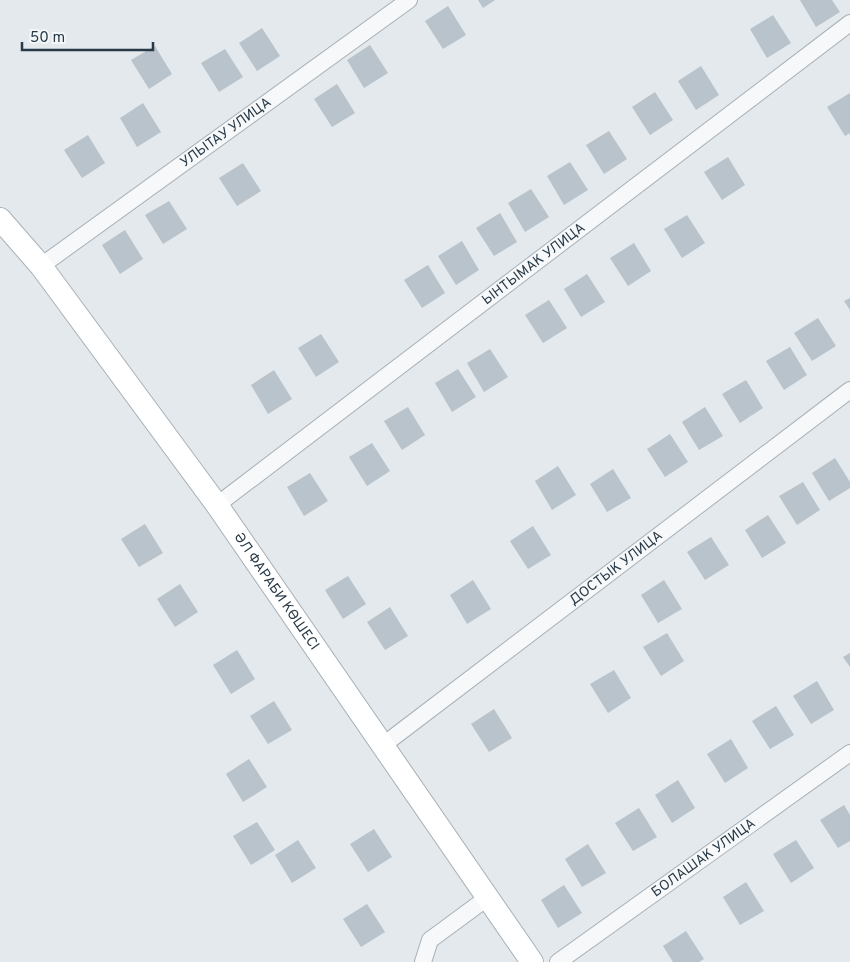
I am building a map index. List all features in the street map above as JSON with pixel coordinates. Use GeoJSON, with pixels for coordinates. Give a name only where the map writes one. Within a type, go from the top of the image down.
{"type":"FeatureCollection","features":[{"type":"Feature","properties":{"kind":"street","name":"УЛЫТАУ УЛИЦА"},"geometry":{"type":"LineString","coordinates":[[42,266],[409,0]]}},
{"type":"Feature","properties":{"kind":"street","name":"ЫНТЫМАК УЛИЦА"},"geometry":{"type":"LineString","coordinates":[[217,505],[850,24]]}},
{"type":"Feature","properties":{"kind":"street","name":"ӘЛ ФАРАБИ КӨШЕСІ"},"geometry":{"type":"LineString","coordinates":[[4,224],[42,266],[217,505],[532,962]]}},
{"type":"Feature","properties":{"kind":"street","name":"ДОСТЫК УЛИЦА"},"geometry":{"type":"LineString","coordinates":[[382,746],[850,390]]}},
{"type":"Feature","properties":{"kind":"street","name":"БОЛАШАК УЛИЦА"},"geometry":{"type":"LineString","coordinates":[[558,962],[850,753]]}},
{"type":"Feature","properties":{"kind":"street"},"geometry":{"type":"LineString","coordinates":[[423,962],[430,940],[487,898]]}},
{"type":"Feature","properties":{"kind":"building"},"geometry":{"type":"Polygon","coordinates":[[[478,0],[495,0],[483,8],[478,0]]]}},
{"type":"Feature","properties":{"kind":"building"},"geometry":{"type":"Polygon","coordinates":[[[800,0],[832,0],[840,12],[816,27],[800,0]]]}},
{"type":"Feature","properties":{"kind":"building"},"geometry":{"type":"Polygon","coordinates":[[[448,6],[466,35],[443,49],[425,21],[448,6]]]}},
{"type":"Feature","properties":{"kind":"building"},"geometry":{"type":"Polygon","coordinates":[[[773,15],[791,43],[767,58],[750,29],[773,15]]]}},
{"type":"Feature","properties":{"kind":"building"},"geometry":{"type":"Polygon","coordinates":[[[262,28],[280,56],[257,71],[239,43],[262,28]]]}},
{"type":"Feature","properties":{"kind":"building"},"geometry":{"type":"Polygon","coordinates":[[[370,45],[388,73],[364,88],[347,60],[370,45]]]}},
{"type":"Feature","properties":{"kind":"building"},"geometry":{"type":"Polygon","coordinates":[[[155,46],[172,74],[149,89],[131,60],[155,46]]]}},
{"type":"Feature","properties":{"kind":"building"},"geometry":{"type":"Polygon","coordinates":[[[225,49],[243,77],[219,92],[201,63],[225,49]]]}},
{"type":"Feature","properties":{"kind":"building"},"geometry":{"type":"Polygon","coordinates":[[[701,66],[719,95],[696,110],[678,81],[701,66]]]}},
{"type":"Feature","properties":{"kind":"building"},"geometry":{"type":"Polygon","coordinates":[[[337,84],[355,113],[332,127],[314,99],[337,84]]]}},
{"type":"Feature","properties":{"kind":"building"},"geometry":{"type":"Polygon","coordinates":[[[655,92],[673,120],[650,135],[632,107],[655,92]]]}},
{"type":"Feature","properties":{"kind":"building"},"geometry":{"type":"Polygon","coordinates":[[[850,93],[850,133],[845,136],[827,107],[850,93]]]}},
{"type":"Feature","properties":{"kind":"building"},"geometry":{"type":"Polygon","coordinates":[[[143,103],[161,132],[137,147],[120,118],[143,103]]]}},
{"type":"Feature","properties":{"kind":"building"},"geometry":{"type":"Polygon","coordinates":[[[609,131],[627,159],[604,174],[586,145],[609,131]]]}},
{"type":"Feature","properties":{"kind":"building"},"geometry":{"type":"Polygon","coordinates":[[[88,135],[105,163],[82,178],[64,150],[88,135]]]}},
{"type":"Feature","properties":{"kind":"building"},"geometry":{"type":"Polygon","coordinates":[[[728,157],[745,185],[722,200],[704,172],[728,157]]]}},
{"type":"Feature","properties":{"kind":"building"},"geometry":{"type":"Polygon","coordinates":[[[570,162],[588,190],[564,205],[547,176],[570,162]]]}},
{"type":"Feature","properties":{"kind":"building"},"geometry":{"type":"Polygon","coordinates":[[[243,163],[261,191],[237,206],[219,178],[243,163]]]}},
{"type":"Feature","properties":{"kind":"building"},"geometry":{"type":"Polygon","coordinates":[[[531,189],[549,217],[525,232],[508,203],[531,189]]]}},
{"type":"Feature","properties":{"kind":"building"},"geometry":{"type":"Polygon","coordinates":[[[169,201],[187,229],[163,244],[145,215],[169,201]]]}},
{"type":"Feature","properties":{"kind":"building"},"geometry":{"type":"Polygon","coordinates":[[[500,213],[517,242],[494,256],[476,228],[500,213]]]}},
{"type":"Feature","properties":{"kind":"building"},"geometry":{"type":"Polygon","coordinates":[[[687,215],[705,243],[682,258],[664,229],[687,215]]]}},
{"type":"Feature","properties":{"kind":"building"},"geometry":{"type":"Polygon","coordinates":[[[125,230],[143,259],[120,274],[102,245],[125,230]]]}},
{"type":"Feature","properties":{"kind":"building"},"geometry":{"type":"Polygon","coordinates":[[[462,241],[479,270],[456,285],[438,256],[462,241]]]}},
{"type":"Feature","properties":{"kind":"building"},"geometry":{"type":"Polygon","coordinates":[[[634,243],[651,271],[628,286],[610,258],[634,243]]]}},
{"type":"Feature","properties":{"kind":"building"},"geometry":{"type":"Polygon","coordinates":[[[428,265],[445,293],[422,308],[404,280],[428,265]]]}},
{"type":"Feature","properties":{"kind":"building"},"geometry":{"type":"Polygon","coordinates":[[[587,274],[605,302],[581,317],[564,289],[587,274]]]}},
{"type":"Feature","properties":{"kind":"building"},"geometry":{"type":"Polygon","coordinates":[[[850,298],[850,310],[844,301],[850,298]]]}},
{"type":"Feature","properties":{"kind":"building"},"geometry":{"type":"Polygon","coordinates":[[[549,300],[567,328],[543,343],[525,315],[549,300]]]}},
{"type":"Feature","properties":{"kind":"building"},"geometry":{"type":"Polygon","coordinates":[[[818,318],[836,346],[812,361],[794,333],[818,318]]]}},
{"type":"Feature","properties":{"kind":"building"},"geometry":{"type":"Polygon","coordinates":[[[321,334],[339,362],[316,377],[298,348],[321,334]]]}},
{"type":"Feature","properties":{"kind":"building"},"geometry":{"type":"Polygon","coordinates":[[[790,347],[807,375],[784,390],[766,361],[790,347]]]}},
{"type":"Feature","properties":{"kind":"building"},"geometry":{"type":"Polygon","coordinates":[[[490,349],[508,377],[484,392],[467,363],[490,349]]]}},
{"type":"Feature","properties":{"kind":"building"},"geometry":{"type":"Polygon","coordinates":[[[458,369],[476,397],[452,412],[435,383],[458,369]]]}},
{"type":"Feature","properties":{"kind":"building"},"geometry":{"type":"Polygon","coordinates":[[[274,370],[292,399],[268,414],[251,385],[274,370]]]}},
{"type":"Feature","properties":{"kind":"building"},"geometry":{"type":"Polygon","coordinates":[[[746,380],[763,408],[740,423],[722,394],[746,380]]]}},
{"type":"Feature","properties":{"kind":"building"},"geometry":{"type":"Polygon","coordinates":[[[408,407],[425,435],[402,450],[384,421],[408,407]]]}},
{"type":"Feature","properties":{"kind":"building"},"geometry":{"type":"Polygon","coordinates":[[[705,407],[723,436],[699,450],[682,422],[705,407]]]}},
{"type":"Feature","properties":{"kind":"building"},"geometry":{"type":"Polygon","coordinates":[[[670,434],[688,462],[665,477],[647,449],[670,434]]]}},
{"type":"Feature","properties":{"kind":"building"},"geometry":{"type":"Polygon","coordinates":[[[372,443],[390,471],[367,486],[349,457],[372,443]]]}},
{"type":"Feature","properties":{"kind":"building"},"geometry":{"type":"Polygon","coordinates":[[[835,458],[850,482],[850,488],[829,501],[812,473],[835,458]]]}},
{"type":"Feature","properties":{"kind":"building"},"geometry":{"type":"Polygon","coordinates":[[[558,466],[576,495],[552,510],[535,481],[558,466]]]}},
{"type":"Feature","properties":{"kind":"building"},"geometry":{"type":"Polygon","coordinates":[[[613,469],[631,498],[607,512],[590,484],[613,469]]]}},
{"type":"Feature","properties":{"kind":"building"},"geometry":{"type":"Polygon","coordinates":[[[310,473],[328,501],[304,516],[287,487],[310,473]]]}},
{"type":"Feature","properties":{"kind":"building"},"geometry":{"type":"Polygon","coordinates":[[[803,482],[820,510],[797,525],[779,496],[803,482]]]}},
{"type":"Feature","properties":{"kind":"building"},"geometry":{"type":"Polygon","coordinates":[[[768,515],[786,543],[762,558],[745,530],[768,515]]]}},
{"type":"Feature","properties":{"kind":"building"},"geometry":{"type":"Polygon","coordinates":[[[145,524],[163,553],[139,567],[121,539],[145,524]]]}},
{"type":"Feature","properties":{"kind":"building"},"geometry":{"type":"Polygon","coordinates":[[[533,526],[551,555],[528,569],[510,541],[533,526]]]}},
{"type":"Feature","properties":{"kind":"building"},"geometry":{"type":"Polygon","coordinates":[[[711,537],[729,565],[705,580],[687,552],[711,537]]]}},
{"type":"Feature","properties":{"kind":"building"},"geometry":{"type":"Polygon","coordinates":[[[348,576],[366,604],[343,619],[325,590],[348,576]]]}},
{"type":"Feature","properties":{"kind":"building"},"geometry":{"type":"Polygon","coordinates":[[[473,580],[491,609],[467,624],[450,595],[473,580]]]}},
{"type":"Feature","properties":{"kind":"building"},"geometry":{"type":"Polygon","coordinates":[[[664,580],[682,609],[658,623],[641,595],[664,580]]]}},
{"type":"Feature","properties":{"kind":"building"},"geometry":{"type":"Polygon","coordinates":[[[180,584],[198,612],[175,627],[157,599],[180,584]]]}},
{"type":"Feature","properties":{"kind":"building"},"geometry":{"type":"Polygon","coordinates":[[[390,607],[408,636],[385,650],[367,622],[390,607]]]}},
{"type":"Feature","properties":{"kind":"building"},"geometry":{"type":"Polygon","coordinates":[[[667,633],[684,661],[661,676],[643,647],[667,633]]]}},
{"type":"Feature","properties":{"kind":"building"},"geometry":{"type":"Polygon","coordinates":[[[237,650],[255,679],[231,694],[213,665],[237,650]]]}},
{"type":"Feature","properties":{"kind":"building"},"geometry":{"type":"Polygon","coordinates":[[[850,653],[850,667],[843,657],[850,653]]]}},
{"type":"Feature","properties":{"kind":"building"},"geometry":{"type":"Polygon","coordinates":[[[614,670],[631,698],[608,713],[590,684],[614,670]]]}},
{"type":"Feature","properties":{"kind":"building"},"geometry":{"type":"Polygon","coordinates":[[[817,681],[834,710],[811,724],[793,696],[817,681]]]}},
{"type":"Feature","properties":{"kind":"building"},"geometry":{"type":"Polygon","coordinates":[[[274,701],[292,730],[268,744],[250,716],[274,701]]]}},
{"type":"Feature","properties":{"kind":"building"},"geometry":{"type":"Polygon","coordinates":[[[776,706],[794,735],[770,749],[752,721],[776,706]]]}},
{"type":"Feature","properties":{"kind":"building"},"geometry":{"type":"Polygon","coordinates":[[[494,709],[512,738],[489,752],[471,724],[494,709]]]}},
{"type":"Feature","properties":{"kind":"building"},"geometry":{"type":"Polygon","coordinates":[[[731,739],[748,768],[725,783],[707,754],[731,739]]]}},
{"type":"Feature","properties":{"kind":"building"},"geometry":{"type":"Polygon","coordinates":[[[249,759],[267,787],[243,802],[226,774],[249,759]]]}},
{"type":"Feature","properties":{"kind":"building"},"geometry":{"type":"Polygon","coordinates":[[[678,780],[695,808],[672,823],[655,795],[678,780]]]}},
{"type":"Feature","properties":{"kind":"building"},"geometry":{"type":"Polygon","coordinates":[[[844,805],[850,815],[850,841],[838,848],[820,820],[844,805]]]}},
{"type":"Feature","properties":{"kind":"building"},"geometry":{"type":"Polygon","coordinates":[[[639,808],[657,837],[633,851],[615,823],[639,808]]]}},
{"type":"Feature","properties":{"kind":"building"},"geometry":{"type":"Polygon","coordinates":[[[257,822],[275,850],[251,865],[233,836],[257,822]]]}},
{"type":"Feature","properties":{"kind":"building"},"geometry":{"type":"Polygon","coordinates":[[[374,829],[392,857],[368,872],[350,844],[374,829]]]}},
{"type":"Feature","properties":{"kind":"building"},"geometry":{"type":"Polygon","coordinates":[[[298,840],[316,868],[292,883],[275,855],[298,840]]]}},
{"type":"Feature","properties":{"kind":"building"},"geometry":{"type":"Polygon","coordinates":[[[796,840],[814,868],[791,883],[773,854],[796,840]]]}},
{"type":"Feature","properties":{"kind":"building"},"geometry":{"type":"Polygon","coordinates":[[[588,844],[606,873],[582,887],[565,859],[588,844]]]}},
{"type":"Feature","properties":{"kind":"building"},"geometry":{"type":"Polygon","coordinates":[[[746,882],[764,911],[740,925],[723,897],[746,882]]]}},
{"type":"Feature","properties":{"kind":"building"},"geometry":{"type":"Polygon","coordinates":[[[564,885],[582,913],[558,928],[541,900],[564,885]]]}},
{"type":"Feature","properties":{"kind":"building"},"geometry":{"type":"Polygon","coordinates":[[[367,904],[385,932],[361,947],[343,919],[367,904]]]}},
{"type":"Feature","properties":{"kind":"building"},"geometry":{"type":"Polygon","coordinates":[[[686,931],[704,959],[699,962],[673,962],[663,946],[686,931]]]}}]}
